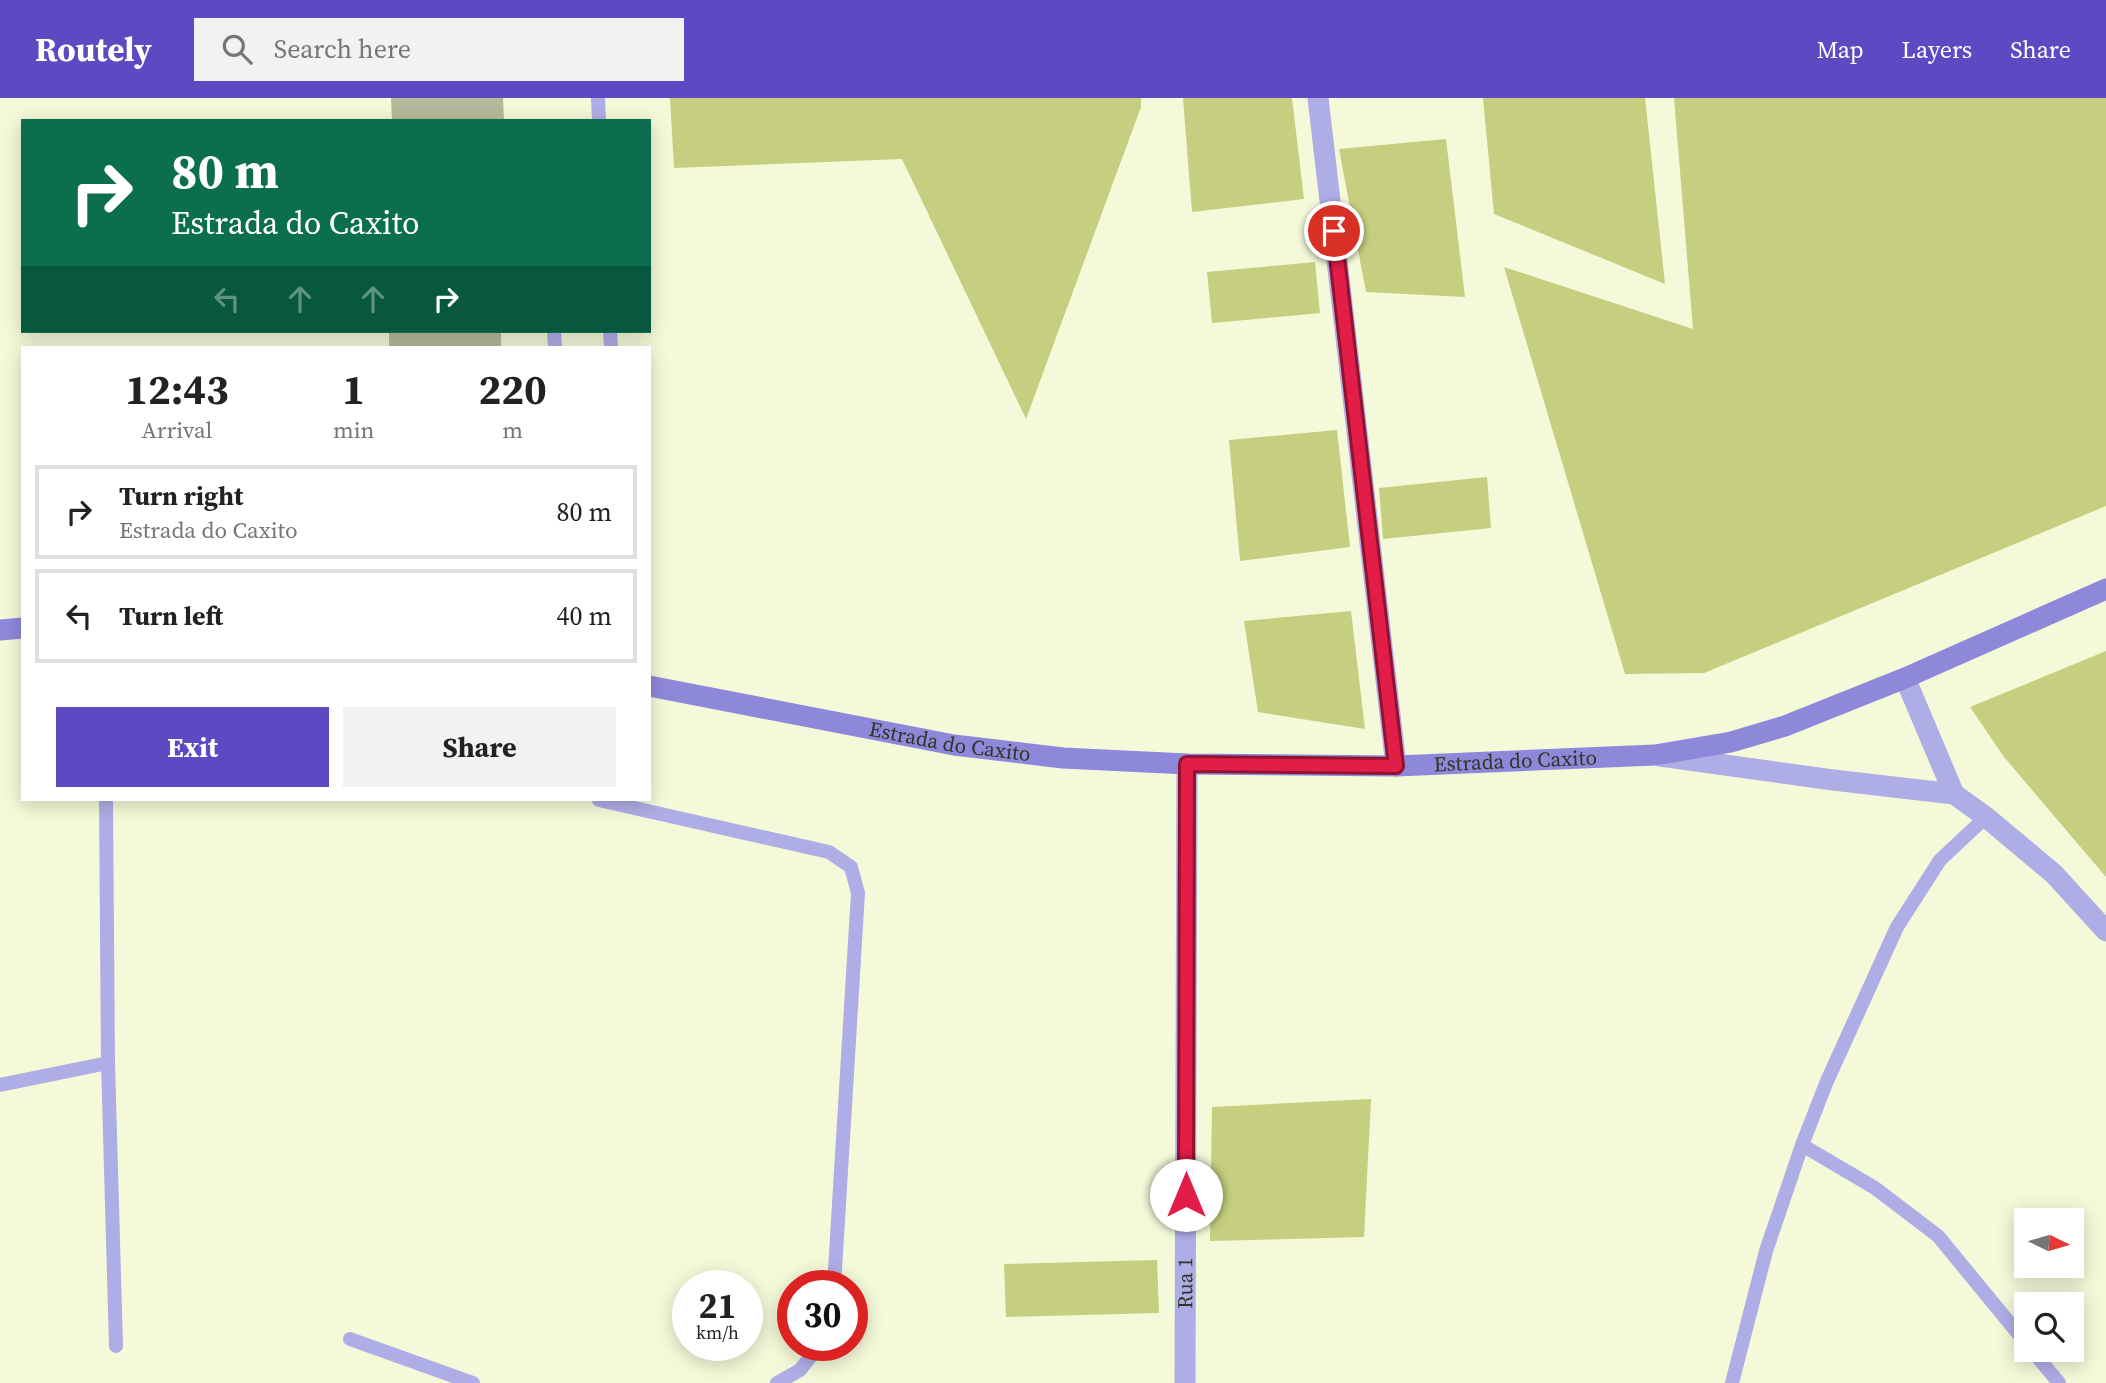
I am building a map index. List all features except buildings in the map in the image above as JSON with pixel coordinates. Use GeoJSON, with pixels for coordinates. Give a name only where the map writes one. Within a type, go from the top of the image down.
{"type":"FeatureCollection","features":[{"type":"Feature","properties":{"kind":"main road","name":"Estrada do Caxito"},"geometry":{"type":"LineString","coordinates":[[651,686],[954,745],[1063,758],[1187,764],[1396,766],[1655,755],[1731,742],[1785,726],[1905,678],[2106,589]]}},
{"type":"Feature","properties":{"kind":"main road"},"geometry":{"type":"LineString","coordinates":[[0,630],[21,628]]}},
{"type":"Feature","properties":{"kind":"street"},"geometry":{"type":"LineString","coordinates":[[1318,98],[1396,766]]}},
{"type":"Feature","properties":{"kind":"street"},"geometry":{"type":"LineString","coordinates":[[1905,678],[1954,794]]}},
{"type":"Feature","properties":{"kind":"street"},"geometry":{"type":"LineString","coordinates":[[1655,755],[1781,774],[1954,794],[1986,817],[2053,874],[2106,931]]}},
{"type":"Feature","properties":{"kind":"street","name":"Rua 1"},"geometry":{"type":"LineString","coordinates":[[1185,1383],[1187,764]]}},
{"type":"Feature","properties":{"kind":"lane"},"geometry":{"type":"LineString","coordinates":[[598,98],[599,119]]}},
{"type":"Feature","properties":{"kind":"lane"},"geometry":{"type":"LineString","coordinates":[[106,801],[108,1063],[116,1346]]}},
{"type":"Feature","properties":{"kind":"lane"},"geometry":{"type":"LineString","coordinates":[[603,801],[829,852],[851,867],[858,893],[835,1270]]}},
{"type":"Feature","properties":{"kind":"lane"},"geometry":{"type":"LineString","coordinates":[[1732,1383],[1766,1251],[1826,1081],[1897,927],[1940,860],[1986,817]]}},
{"type":"Feature","properties":{"kind":"lane"},"geometry":{"type":"LineString","coordinates":[[0,1085],[108,1063]]}},
{"type":"Feature","properties":{"kind":"lane"},"geometry":{"type":"LineString","coordinates":[[1802,1145],[1875,1188],[1938,1236],[2014,1328]]}},
{"type":"Feature","properties":{"kind":"lane"},"geometry":{"type":"LineString","coordinates":[[350,1339],[473,1383]]}},
{"type":"Feature","properties":{"kind":"lane"},"geometry":{"type":"LineString","coordinates":[[777,1383],[800,1370],[807,1361]]}},
{"type":"Feature","properties":{"kind":"lane"},"geometry":{"type":"LineString","coordinates":[[2042,1362],[2059,1383]]}},
{"type":"Feature","properties":{"kind":"green space"},"geometry":{"type":"Polygon","coordinates":[[[670,98],[1141,98],[1141,107],[1026,419],[902,159],[674,168],[670,98]]]}},
{"type":"Feature","properties":{"kind":"green space"},"geometry":{"type":"Polygon","coordinates":[[[1183,98],[1292,98],[1304,199],[1192,212],[1183,98]]]}},
{"type":"Feature","properties":{"kind":"green space"},"geometry":{"type":"Polygon","coordinates":[[[1483,98],[1645,98],[1665,284],[1494,214],[1483,98]]]}},
{"type":"Feature","properties":{"kind":"green space"},"geometry":{"type":"Polygon","coordinates":[[[1674,98],[2106,98],[2106,506],[1704,673],[1625,674],[1504,267],[1693,329],[1674,98]]]}},
{"type":"Feature","properties":{"kind":"green space"},"geometry":{"type":"Polygon","coordinates":[[[1446,139],[1465,297],[1366,292],[1339,149],[1446,139]]]}},
{"type":"Feature","properties":{"kind":"green space"},"geometry":{"type":"Polygon","coordinates":[[[1315,262],[1320,313],[1212,323],[1207,272],[1315,262]]]}},
{"type":"Feature","properties":{"kind":"green space"},"geometry":{"type":"Polygon","coordinates":[[[1337,430],[1350,547],[1240,561],[1229,440],[1337,430]]]}},
{"type":"Feature","properties":{"kind":"green space"},"geometry":{"type":"Polygon","coordinates":[[[1487,477],[1491,528],[1383,539],[1379,488],[1487,477]]]}},
{"type":"Feature","properties":{"kind":"green space"},"geometry":{"type":"Polygon","coordinates":[[[1351,611],[1365,729],[1258,712],[1244,621],[1351,611]]]}},
{"type":"Feature","properties":{"kind":"green space"},"geometry":{"type":"Polygon","coordinates":[[[2106,651],[2106,877],[2004,757],[1970,707],[2106,651]]]}},
{"type":"Feature","properties":{"kind":"green space"},"geometry":{"type":"Polygon","coordinates":[[[1371,1099],[1364,1237],[1210,1241],[1212,1107],[1371,1099]]]}},
{"type":"Feature","properties":{"kind":"green space"},"geometry":{"type":"Polygon","coordinates":[[[1157,1260],[1159,1313],[1006,1317],[1004,1264],[1157,1260]]]}},
{"type":"Feature","properties":{"kind":"route"},"geometry":{"type":"LineString","coordinates":[[1186,1195],[1187,764],[1396,766],[1334,231]]}}]}
